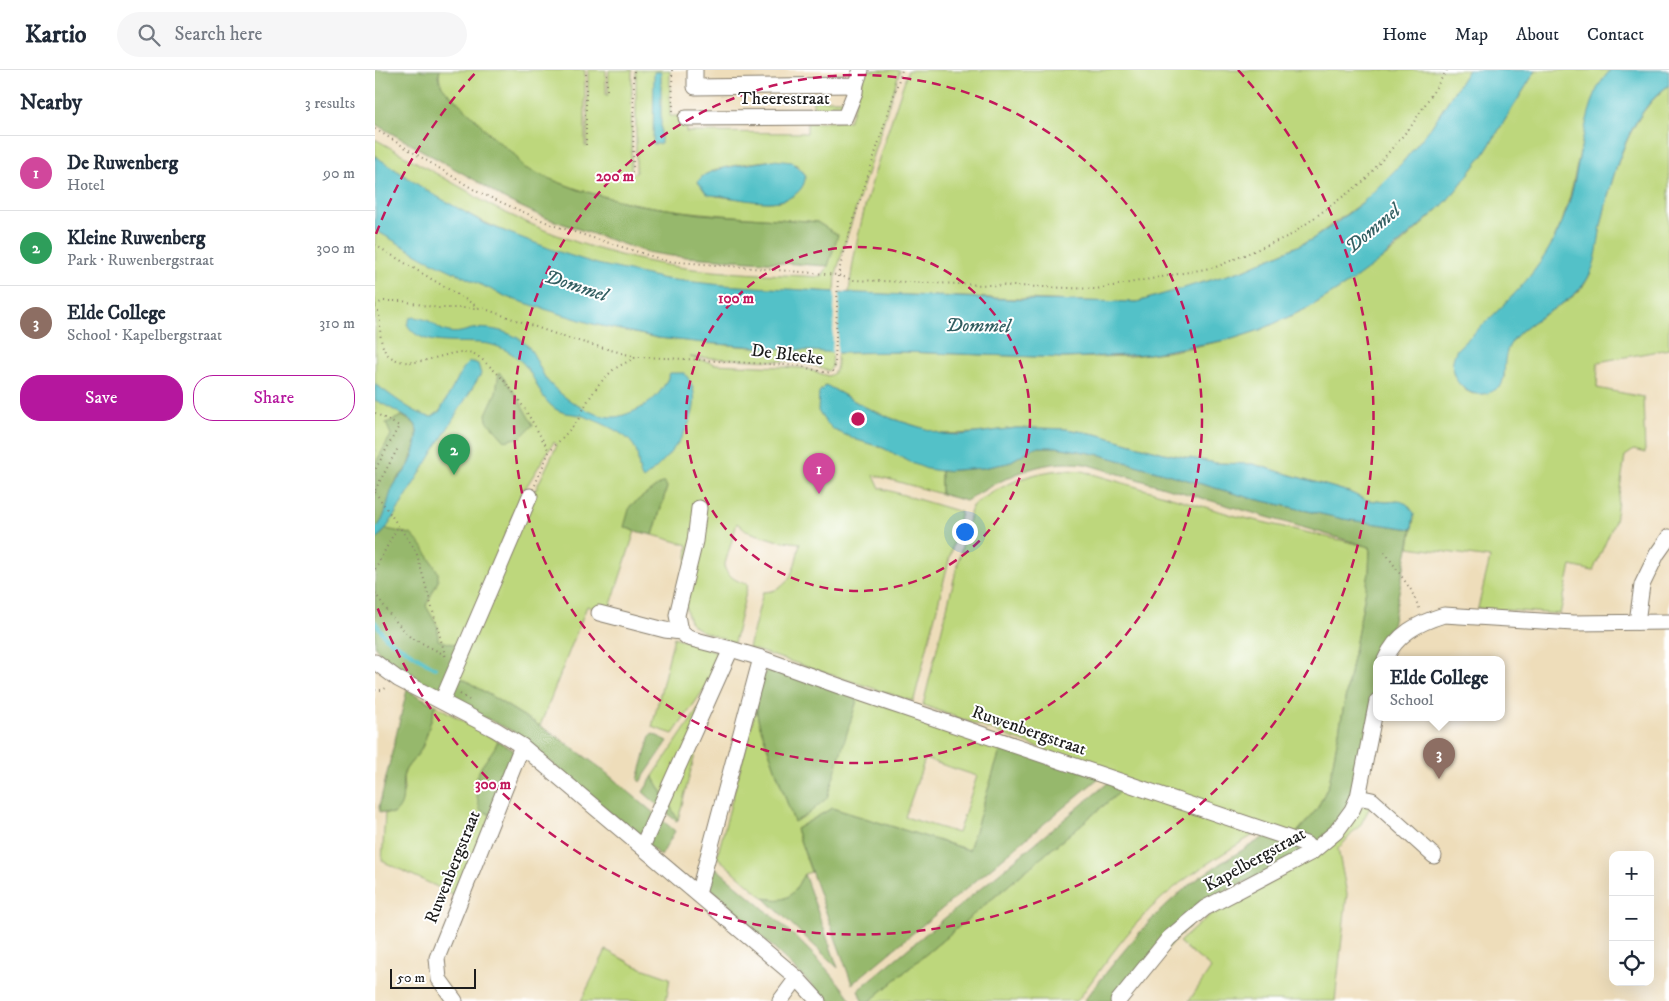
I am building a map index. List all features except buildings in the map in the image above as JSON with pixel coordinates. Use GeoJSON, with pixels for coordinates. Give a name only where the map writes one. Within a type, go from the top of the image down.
{"type":"FeatureCollection","features":[{"type":"Feature","properties":{"kind":"street","name":"Theerestraat"},"geometry":{"type":"LineString","coordinates":[[695,70],[695,87],[849,85],[858,77]]}},
{"type":"Feature","properties":{"kind":"street","name":"Theerestraat"},"geometry":{"type":"LineString","coordinates":[[686,118],[845,117],[855,92],[858,77]]}},
{"type":"Feature","properties":{"kind":"street"},"geometry":{"type":"LineString","coordinates":[[442,702],[530,496]]}},
{"type":"Feature","properties":{"kind":"street"},"geometry":{"type":"LineString","coordinates":[[685,635],[679,626],[677,615],[695,541],[699,508]]}},
{"type":"Feature","properties":{"kind":"street"},"geometry":{"type":"LineString","coordinates":[[1637,622],[1642,585],[1657,554],[1669,537]]}},
{"type":"Feature","properties":{"kind":"street","name":"Ruwenbergstraat"},"geometry":{"type":"LineString","coordinates":[[599,613],[685,635],[761,658],[1306,844],[1312,852]]}},
{"type":"Feature","properties":{"kind":"street"},"geometry":{"type":"LineString","coordinates":[[1387,656],[1390,649],[1404,633],[1425,621],[1444,615],[1573,623],[1669,622]]}},
{"type":"Feature","properties":{"kind":"street"},"geometry":{"type":"LineString","coordinates":[[642,847],[731,649]]}},
{"type":"Feature","properties":{"kind":"street"},"geometry":{"type":"LineString","coordinates":[[698,894],[761,658]]}},
{"type":"Feature","properties":{"kind":"street"},"geometry":{"type":"LineString","coordinates":[[375,662],[398,678],[496,730],[522,746],[797,978],[818,1001]]}},
{"type":"Feature","properties":{"kind":"street","name":"Kapelbergstraat"},"geometry":{"type":"LineString","coordinates":[[1118,1001],[1169,938],[1205,908],[1312,852],[1336,832],[1352,810],[1358,797],[1373,721]]}},
{"type":"Feature","properties":{"kind":"street","name":"Ruwenbergstraat"},"geometry":{"type":"LineString","coordinates":[[455,1001],[439,979],[437,958],[522,746]]}},
{"type":"Feature","properties":{"kind":"street"},"geometry":{"type":"LineString","coordinates":[[1358,797],[1372,800],[1434,856]]}},
{"type":"Feature","properties":{"kind":"street"},"geometry":{"type":"LineString","coordinates":[[780,1001],[797,978]]}},
{"type":"Feature","properties":{"kind":"path"},"geometry":{"type":"LineString","coordinates":[[586,70],[586,145]]}},
{"type":"Feature","properties":{"kind":"path"},"geometry":{"type":"LineString","coordinates":[[607,70],[607,95]]}},
{"type":"Feature","properties":{"kind":"path"},"geometry":{"type":"LineString","coordinates":[[633,172],[634,70]]}},
{"type":"Feature","properties":{"kind":"path"},"geometry":{"type":"LineString","coordinates":[[672,70],[672,114],[682,114],[686,118]]}},
{"type":"Feature","properties":{"kind":"path","name":"De Bleeke"},"geometry":{"type":"LineString","coordinates":[[636,357],[800,366],[826,373],[833,371],[835,365],[838,275],[846,244],[903,70]]}},
{"type":"Feature","properties":{"kind":"path"},"geometry":{"type":"LineString","coordinates":[[375,129],[478,192],[555,226],[667,261],[838,275],[853,280],[1096,289],[1216,267],[1291,235],[1364,181],[1412,125],[1447,70]]}},
{"type":"Feature","properties":{"kind":"path"},"geometry":{"type":"LineString","coordinates":[[375,245],[479,308],[564,338],[636,357]]}},
{"type":"Feature","properties":{"kind":"path"},"geometry":{"type":"LineString","coordinates":[[479,308],[439,308],[383,301],[375,306],[379,311],[378,338],[381,346],[391,357],[411,362],[426,361],[465,352],[473,353],[480,357],[500,374],[522,403],[549,452]]}},
{"type":"Feature","properties":{"kind":"path"},"geometry":{"type":"LineString","coordinates":[[530,496],[549,452],[577,422],[599,384],[614,369],[636,357]]}},
{"type":"Feature","properties":{"kind":"path"},"geometry":{"type":"LineString","coordinates":[[375,413],[399,426],[375,470]]}},
{"type":"Feature","properties":{"kind":"path"},"geometry":{"type":"LineString","coordinates":[[398,448],[375,491],[416,551],[446,663]]}},
{"type":"Feature","properties":{"kind":"path"},"geometry":{"type":"LineString","coordinates":[[375,569],[398,526]]}},
{"type":"Feature","properties":{"kind":"path"},"geometry":{"type":"LineString","coordinates":[[1385,552],[1411,590],[1425,621]]}},
{"type":"Feature","properties":{"kind":"path"},"geometry":{"type":"LineString","coordinates":[[375,593],[391,616],[410,637],[445,655]]}},
{"type":"Feature","properties":{"kind":"green space"},"geometry":{"type":"Polygon","coordinates":[[[375,70],[440,70],[438,76],[447,92],[489,134],[515,155],[523,167],[579,190],[634,204],[701,214],[817,222],[838,235],[828,266],[672,256],[646,252],[543,217],[504,199],[480,183],[375,124],[375,70]]]}},
{"type":"Feature","properties":{"kind":"green space"},"geometry":{"type":"Polygon","coordinates":[[[440,70],[585,70],[585,146],[587,146],[588,70],[606,70],[606,95],[608,95],[609,70],[632,70],[631,174],[636,173],[636,70],[670,70],[670,116],[682,116],[686,123],[686,132],[807,133],[807,123],[849,121],[866,70],[900,70],[844,246],[836,274],[835,292],[708,284],[627,272],[550,250],[476,218],[441,199],[375,156],[375,139],[504,212],[563,237],[639,260],[714,271],[822,277],[828,266],[837,235],[817,222],[653,207],[593,194],[538,175],[523,167],[513,153],[495,139],[456,102],[445,90],[439,77],[440,70]],[[773,160],[743,164],[710,172],[698,182],[716,196],[768,202],[781,201],[792,196],[801,188],[805,174],[797,165],[773,160]]]}},
{"type":"Feature","properties":{"kind":"green space"},"geometry":{"type":"Polygon","coordinates":[[[908,70],[1468,70],[1432,126],[1402,163],[1364,201],[1311,240],[1244,270],[1201,284],[1137,302],[1110,302],[849,293],[858,236],[865,208],[908,70]]]}},
{"type":"Feature","properties":{"kind":"green space"},"geometry":{"type":"Polygon","coordinates":[[[1536,70],[1610,70],[1598,88],[1587,121],[1570,196],[1562,222],[1546,255],[1509,301],[1456,378],[1465,390],[1473,394],[1504,379],[1505,355],[1517,335],[1537,319],[1569,299],[1586,282],[1591,272],[1615,171],[1625,146],[1636,123],[1651,102],[1669,85],[1669,349],[1598,362],[1597,388],[1643,397],[1645,453],[1634,450],[1625,456],[1615,521],[1593,571],[1571,566],[1560,614],[1478,608],[1490,558],[1409,547],[1414,518],[1400,501],[1366,500],[1349,492],[1253,464],[1216,463],[1164,453],[1096,434],[1066,429],[1016,428],[977,433],[942,434],[893,419],[865,407],[826,385],[857,440],[883,448],[925,467],[941,471],[941,494],[874,475],[880,488],[961,512],[914,700],[912,701],[749,648],[763,592],[780,588],[786,583],[793,569],[800,543],[775,540],[746,531],[737,523],[724,567],[728,574],[740,582],[748,584],[734,643],[694,626],[689,620],[685,600],[688,545],[653,535],[667,487],[624,527],[635,531],[608,614],[587,606],[540,726],[457,675],[522,512],[536,489],[557,445],[554,442],[521,495],[442,696],[375,638],[375,227],[593,324],[658,338],[738,346],[833,352],[832,367],[828,371],[798,362],[690,357],[713,364],[804,368],[828,376],[832,375],[836,370],[837,353],[904,352],[1064,358],[1132,356],[1173,351],[1232,339],[1260,330],[1310,307],[1352,281],[1395,249],[1443,205],[1457,189],[1484,154],[1536,70]]]}},
{"type":"Feature","properties":{"kind":"green space"},"geometry":{"type":"Polygon","coordinates":[[[813,100],[847,100],[842,110],[813,113],[813,100]]]}},
{"type":"Feature","properties":{"kind":"green space"},"geometry":{"type":"Polygon","coordinates":[[[499,372],[516,395],[533,425],[521,437],[505,441],[487,421],[486,414],[496,392],[499,372]]]}},
{"type":"Feature","properties":{"kind":"green space"},"geometry":{"type":"Polygon","coordinates":[[[402,416],[415,424],[417,438],[409,466],[397,479],[382,523],[375,529],[375,464],[391,435],[386,423],[402,416]]]}},
{"type":"Feature","properties":{"kind":"green space"},"geometry":{"type":"Polygon","coordinates":[[[1035,447],[1057,447],[1101,455],[1250,498],[1343,519],[1412,529],[1388,645],[1384,656],[1373,656],[1373,700],[1359,777],[1350,807],[1312,848],[1294,836],[1317,809],[1329,784],[1369,573],[1370,547],[1085,464],[1052,464],[1037,467],[1008,478],[966,501],[941,494],[941,471],[983,468],[1008,463],[1035,447]]]}},
{"type":"Feature","properties":{"kind":"green space"},"geometry":{"type":"Polygon","coordinates":[[[1051,471],[1082,471],[1236,516],[1370,547],[1369,573],[1329,784],[1317,809],[1294,836],[1185,801],[923,705],[972,506],[993,492],[1015,481],[1051,471]]]}},
{"type":"Feature","properties":{"kind":"green space"},"geometry":{"type":"Polygon","coordinates":[[[661,483],[665,483],[667,487],[653,535],[624,527],[630,506],[661,483]]]}},
{"type":"Feature","properties":{"kind":"green space"},"geometry":{"type":"Polygon","coordinates":[[[386,529],[411,534],[422,546],[438,572],[438,581],[426,606],[438,627],[438,640],[460,646],[446,687],[435,691],[390,667],[375,646],[375,541],[386,529]]]}},
{"type":"Feature","properties":{"kind":"green space"},"geometry":{"type":"Polygon","coordinates":[[[674,637],[721,653],[716,672],[673,734],[652,727],[674,637]]]}},
{"type":"Feature","properties":{"kind":"green space"},"geometry":{"type":"Polygon","coordinates":[[[771,668],[858,697],[827,798],[807,815],[794,822],[759,723],[756,701],[758,685],[765,672],[771,668]]]}},
{"type":"Feature","properties":{"kind":"green space"},"geometry":{"type":"Polygon","coordinates":[[[457,675],[559,738],[598,766],[675,831],[661,856],[516,733],[455,703],[452,690],[457,675]]]}},
{"type":"Feature","properties":{"kind":"green space"},"geometry":{"type":"Polygon","coordinates":[[[407,690],[435,705],[422,747],[404,773],[401,806],[394,814],[380,812],[379,807],[407,690]]]}},
{"type":"Feature","properties":{"kind":"green space"},"geometry":{"type":"Polygon","coordinates":[[[858,697],[1002,745],[969,850],[832,808],[796,829],[811,872],[804,874],[794,892],[788,897],[781,900],[764,898],[717,857],[757,704],[756,710],[759,723],[794,822],[847,732],[858,697]],[[925,759],[905,817],[958,833],[977,776],[925,759]]]}},
{"type":"Feature","properties":{"kind":"green space"},"geometry":{"type":"Polygon","coordinates":[[[435,705],[498,741],[494,750],[481,767],[491,815],[459,897],[382,861],[385,813],[394,814],[404,790],[403,777],[406,769],[423,746],[435,705]]]}},
{"type":"Feature","properties":{"kind":"green space"},"geometry":{"type":"Polygon","coordinates":[[[699,708],[706,712],[678,820],[653,776],[699,708]]]}},
{"type":"Feature","properties":{"kind":"green space"},"geometry":{"type":"Polygon","coordinates":[[[653,734],[668,741],[640,782],[638,780],[650,736],[653,734]]]}},
{"type":"Feature","properties":{"kind":"green space"},"geometry":{"type":"Polygon","coordinates":[[[498,741],[515,751],[491,815],[480,810],[476,781],[479,770],[498,741]]]}},
{"type":"Feature","properties":{"kind":"green space"},"geometry":{"type":"Polygon","coordinates":[[[1002,745],[1100,777],[852,984],[796,829],[832,808],[969,850],[1002,745]]]}},
{"type":"Feature","properties":{"kind":"green space"},"geometry":{"type":"Polygon","coordinates":[[[653,776],[678,820],[676,821],[643,792],[653,776]]]}},
{"type":"Feature","properties":{"kind":"green space"},"geometry":{"type":"Polygon","coordinates":[[[1109,782],[1127,786],[870,1001],[862,1001],[858,990],[1109,782]]]}},
{"type":"Feature","properties":{"kind":"green space"},"geometry":{"type":"Polygon","coordinates":[[[1127,786],[1260,831],[1190,876],[1151,908],[1121,942],[1077,1001],[870,1001],[1127,786]]]}},
{"type":"Feature","properties":{"kind":"green space"},"geometry":{"type":"Polygon","coordinates":[[[1357,805],[1371,805],[1361,824],[1338,849],[1347,894],[1335,1001],[1189,1001],[1211,968],[1179,942],[1205,919],[1357,805]]]}},
{"type":"Feature","properties":{"kind":"green space"},"geometry":{"type":"Polygon","coordinates":[[[1268,835],[1309,851],[1222,893],[1116,1001],[1084,1001],[1138,934],[1175,897],[1208,871],[1268,835]]]}},
{"type":"Feature","properties":{"kind":"green space"},"geometry":{"type":"Polygon","coordinates":[[[715,867],[806,947],[838,982],[852,1001],[826,1001],[817,990],[709,886],[715,867]]]}},
{"type":"Feature","properties":{"kind":"green space"},"geometry":{"type":"Polygon","coordinates":[[[804,874],[838,968],[764,898],[780,899],[789,896],[804,874]]]}},
{"type":"Feature","properties":{"kind":"green space"},"geometry":{"type":"Polygon","coordinates":[[[606,950],[636,966],[670,978],[666,1001],[581,1001],[606,950]]]}},
{"type":"Feature","properties":{"kind":"water","name":"Dommel"},"geometry":{"type":"Polygon","coordinates":[[[1468,70],[1536,70],[1484,154],[1443,205],[1378,262],[1310,307],[1260,330],[1232,339],[1148,354],[1064,358],[904,352],[837,353],[658,338],[593,324],[509,298],[424,258],[375,230],[375,156],[429,192],[486,224],[556,251],[597,264],[665,279],[722,285],[835,292],[1028,300],[1137,302],[1244,270],[1311,240],[1335,224],[1364,201],[1402,163],[1432,126],[1468,70]]]}},
{"type":"Feature","properties":{"kind":"water"},"geometry":{"type":"Polygon","coordinates":[[[1610,70],[1669,70],[1669,85],[1654,98],[1642,113],[1631,130],[1623,149],[1610,188],[1596,257],[1590,274],[1575,294],[1532,323],[1513,340],[1505,358],[1501,386],[1487,393],[1472,393],[1460,385],[1453,372],[1452,366],[1456,351],[1526,281],[1552,243],[1563,221],[1571,196],[1592,102],[1598,86],[1610,70]]]}},
{"type":"Feature","properties":{"kind":"water"},"geometry":{"type":"Polygon","coordinates":[[[654,72],[661,72],[661,144],[653,144],[654,72]]]}},
{"type":"Feature","properties":{"kind":"water"},"geometry":{"type":"Polygon","coordinates":[[[773,160],[792,162],[805,174],[805,181],[801,188],[789,198],[768,202],[710,195],[706,193],[698,182],[710,172],[720,169],[773,160]]]}},
{"type":"Feature","properties":{"kind":"water"},"geometry":{"type":"Polygon","coordinates":[[[415,317],[427,320],[449,332],[477,328],[500,331],[516,337],[531,350],[546,379],[552,386],[577,405],[605,416],[619,416],[639,409],[660,392],[670,373],[684,373],[692,386],[694,401],[692,416],[676,445],[665,459],[643,479],[639,470],[636,450],[626,437],[598,422],[554,408],[543,396],[528,369],[511,353],[496,346],[486,344],[435,341],[423,338],[414,333],[407,324],[410,318],[415,317]]]}},
{"type":"Feature","properties":{"kind":"water"},"geometry":{"type":"Polygon","coordinates":[[[468,363],[478,364],[481,374],[386,529],[375,541],[375,529],[382,520],[393,487],[407,468],[415,451],[417,428],[412,421],[375,400],[375,384],[411,409],[432,417],[440,411],[464,367],[468,363]]]}},
{"type":"Feature","properties":{"kind":"water"},"geometry":{"type":"Polygon","coordinates":[[[826,385],[865,407],[893,419],[942,434],[960,435],[1016,428],[1066,429],[1096,434],[1164,453],[1216,463],[1253,464],[1349,492],[1366,500],[1400,501],[1407,504],[1414,513],[1412,529],[1343,519],[1250,498],[1101,455],[1057,447],[1035,447],[1008,463],[983,468],[941,471],[927,469],[883,448],[834,430],[818,411],[819,392],[826,385]]]}},
{"type":"Feature","properties":{"kind":"pier"},"geometry":{"type":"Polygon","coordinates":[[[835,290],[840,290],[837,355],[832,355],[835,290]]]}},
{"type":"Feature","properties":{"kind":"waterway"},"geometry":{"type":"LineString","coordinates":[[375,622],[386,638],[435,668]]}},
{"type":"Feature","properties":{"kind":"place","name":"Kleine Ruwenberg"},"geometry":{"type":"Point","coordinates":[454,475]}},
{"type":"Feature","properties":{"kind":"place","name":"De Ruwenberg"},"geometry":{"type":"Point","coordinates":[819,494]}},
{"type":"Feature","properties":{"kind":"place","name":"Elde College"},"geometry":{"type":"Point","coordinates":[1439,779]}}]}
